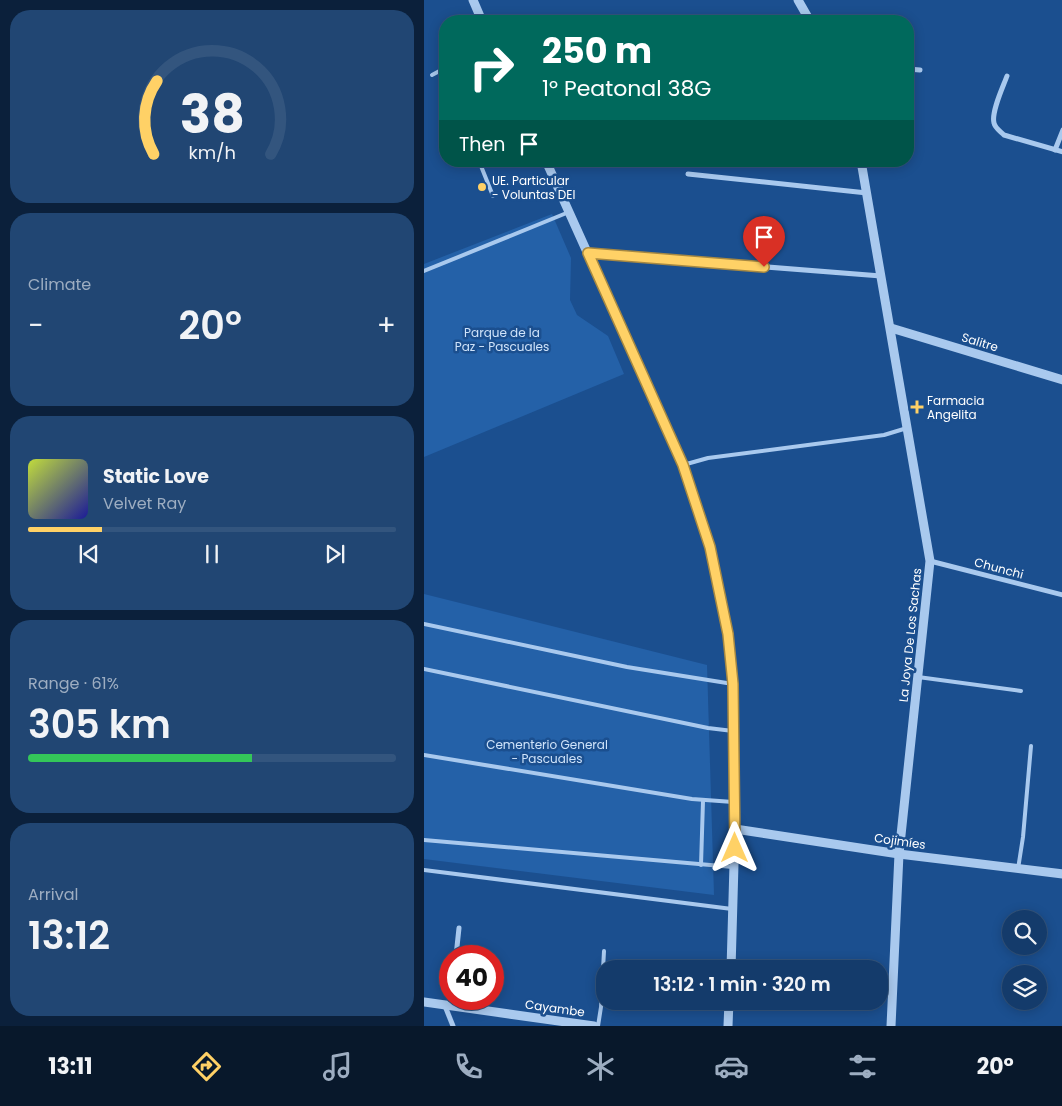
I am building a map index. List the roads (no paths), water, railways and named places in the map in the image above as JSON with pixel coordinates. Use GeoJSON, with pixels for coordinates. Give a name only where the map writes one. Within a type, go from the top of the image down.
{"type":"FeatureCollection","features":[{"type":"Feature","properties":{"kind":"street"},"geometry":{"type":"LineString","coordinates":[[473,0],[479,15]]}},
{"type":"Feature","properties":{"kind":"street"},"geometry":{"type":"LineString","coordinates":[[792,0],[798,0],[807,15]]}},
{"type":"Feature","properties":{"kind":"street"},"geometry":{"type":"LineString","coordinates":[[914,70],[920,70]]}},
{"type":"Feature","properties":{"kind":"street"},"geometry":{"type":"LineString","coordinates":[[1007,76],[995,110],[993,122],[998,130],[1004,135],[1062,152]]}},
{"type":"Feature","properties":{"kind":"street"},"geometry":{"type":"LineString","coordinates":[[1055,150],[1062,130]]}},
{"type":"Feature","properties":{"kind":"street"},"geometry":{"type":"LineString","coordinates":[[549,167],[683,465],[710,547],[728,634],[733,684],[736,802],[731,960]]}},
{"type":"Feature","properties":{"kind":"street","name":"La Joya De Los Sachas"},"geometry":{"type":"LineString","coordinates":[[862,167],[930,561],[899,854],[891,1026]]}},
{"type":"Feature","properties":{"kind":"street"},"geometry":{"type":"LineString","coordinates":[[688,174],[867,193]]}},
{"type":"Feature","properties":{"kind":"street"},"geometry":{"type":"LineString","coordinates":[[588,253],[882,276]]}},
{"type":"Feature","properties":{"kind":"street","name":"Salitre"},"geometry":{"type":"LineString","coordinates":[[891,328],[1062,380]]}},
{"type":"Feature","properties":{"kind":"street","name":"Chunchi"},"geometry":{"type":"LineString","coordinates":[[930,561],[1062,595]]}},
{"type":"Feature","properties":{"kind":"street","name":"Cojimíes"},"geometry":{"type":"LineString","coordinates":[[735,829],[899,854],[1062,874]]}},
{"type":"Feature","properties":{"kind":"street"},"geometry":{"type":"LineString","coordinates":[[457,945],[459,928]]}},
{"type":"Feature","properties":{"kind":"street","name":"Cayambe"},"geometry":{"type":"LineString","coordinates":[[424,1002],[439,1003]]}},
{"type":"Feature","properties":{"kind":"street"},"geometry":{"type":"LineString","coordinates":[[451,1010],[453,1026]]}},
{"type":"Feature","properties":{"kind":"street","name":"Cayambe"},"geometry":{"type":"LineString","coordinates":[[487,1010],[594,1026]]}},
{"type":"Feature","properties":{"kind":"street"},"geometry":{"type":"LineString","coordinates":[[728,1026],[729,1010]]}},
{"type":"Feature","properties":{"kind":"lane"},"geometry":{"type":"LineString","coordinates":[[432,75],[439,71]]}},
{"type":"Feature","properties":{"kind":"lane"},"geometry":{"type":"LineString","coordinates":[[481,167],[492,196]]}},
{"type":"Feature","properties":{"kind":"lane"},"geometry":{"type":"LineString","coordinates":[[424,271],[569,212]]}},
{"type":"Feature","properties":{"kind":"lane"},"geometry":{"type":"LineString","coordinates":[[683,465],[708,458],[884,435],[908,428]]}},
{"type":"Feature","properties":{"kind":"lane"},"geometry":{"type":"LineString","coordinates":[[424,624],[627,667],[733,684]]}},
{"type":"Feature","properties":{"kind":"lane"},"geometry":{"type":"LineString","coordinates":[[424,669],[708,728],[734,731]]}},
{"type":"Feature","properties":{"kind":"lane"},"geometry":{"type":"LineString","coordinates":[[918,676],[1021,690]]}},
{"type":"Feature","properties":{"kind":"lane"},"geometry":{"type":"LineString","coordinates":[[1018,869],[1023,837],[1031,746]]}},
{"type":"Feature","properties":{"kind":"lane"},"geometry":{"type":"LineString","coordinates":[[424,755],[703,800],[736,802]]}},
{"type":"Feature","properties":{"kind":"lane"},"geometry":{"type":"LineString","coordinates":[[701,865],[703,800]]}},
{"type":"Feature","properties":{"kind":"lane"},"geometry":{"type":"LineString","coordinates":[[424,840],[735,867]]}},
{"type":"Feature","properties":{"kind":"lane"},"geometry":{"type":"LineString","coordinates":[[424,870],[734,909]]}},
{"type":"Feature","properties":{"kind":"lane"},"geometry":{"type":"LineString","coordinates":[[598,1026],[604,951]]}},
{"type":"Feature","properties":{"kind":"place","name":"UE. Particular - Voluntas DEI"},"geometry":{"type":"Point","coordinates":[482,187]}},
{"type":"Feature","properties":{"kind":"place","name":"Farmacia Angelita"},"geometry":{"type":"Point","coordinates":[917,407]}},
{"type":"Feature","properties":{"kind":"park label","name":"Parque de la Paz - Pascuales"},"geometry":{"type":"Point","coordinates":[502,339]}},
{"type":"Feature","properties":{"kind":"park label","name":"Cementerio General - Pascuales"},"geometry":{"type":"Point","coordinates":[547,751]}}]}
